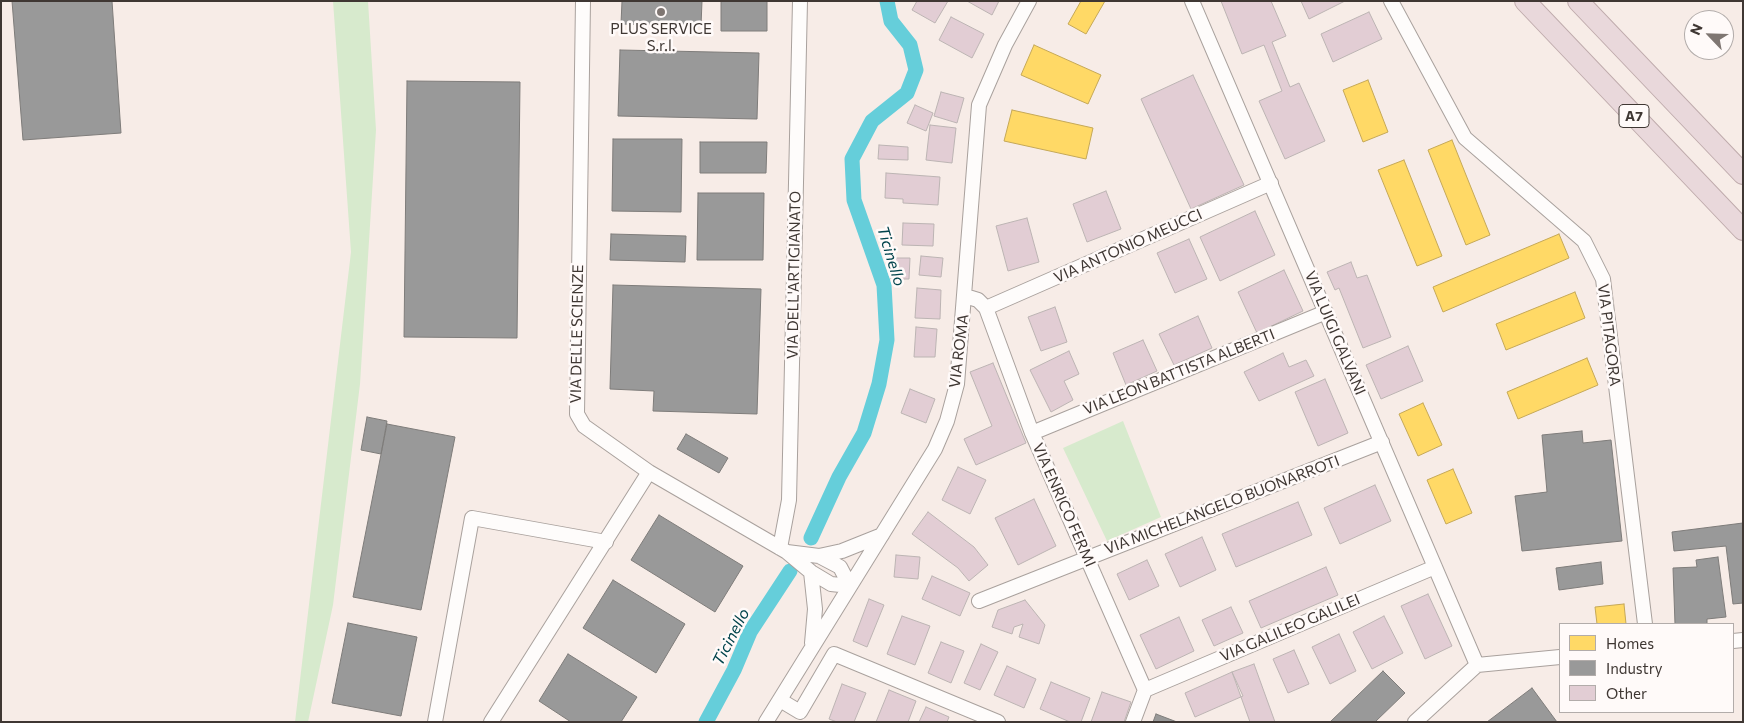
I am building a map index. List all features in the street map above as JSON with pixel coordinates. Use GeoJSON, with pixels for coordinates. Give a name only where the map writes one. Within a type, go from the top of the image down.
{"type":"FeatureCollection","features":[{"type":"Feature","properties":{"kind":"highway","name":"A7"},"geometry":{"type":"LineString","coordinates":[[1525,1],[1743,230]]}},
{"type":"Feature","properties":{"kind":"highway","name":"A7"},"geometry":{"type":"LineString","coordinates":[[1578,1],[1743,174]]}},
{"type":"Feature","properties":{"kind":"street","name":"VIA DELLE SCIENZE"},"geometry":{"type":"LineString","coordinates":[[583,1],[577,414],[584,426],[648,472],[784,550],[811,572],[832,584],[850,586]]}},
{"type":"Feature","properties":{"kind":"street","name":"VIA DELL'ARTIGIANATO"},"geometry":{"type":"LineString","coordinates":[[784,550],[789,500],[800,1]]}},
{"type":"Feature","properties":{"kind":"street","name":"VIA ROMA"},"geometry":{"type":"LineString","coordinates":[[766,722],[934,449],[947,421],[957,384],[979,104],[1005,45],[1029,1]]}},
{"type":"Feature","properties":{"kind":"street","name":"VIA LUIGI GALVANI"},"geometry":{"type":"LineString","coordinates":[[1192,1],[1478,665]]}},
{"type":"Feature","properties":{"kind":"street","name":"VIA PITAGORA"},"geometry":{"type":"LineString","coordinates":[[1391,1],[1465,138],[1584,241],[1602,279],[1645,623]]}},
{"type":"Feature","properties":{"kind":"street","name":"VIA ANTONIO MEUCCI"},"geometry":{"type":"LineString","coordinates":[[986,308],[1271,183]]}},
{"type":"Feature","properties":{"kind":"street"},"geometry":{"type":"LineString","coordinates":[[965,296],[978,300],[986,308]]}},
{"type":"Feature","properties":{"kind":"street","name":"VIA ENRICO FERMI"},"geometry":{"type":"LineString","coordinates":[[986,308],[1032,433],[1145,690]]}},
{"type":"Feature","properties":{"kind":"street","name":"VIA LEON BATTISTA ALBERTI"},"geometry":{"type":"LineString","coordinates":[[1032,433],[1326,312]]}},
{"type":"Feature","properties":{"kind":"street","name":"VIA MICHELANGELO BUONARROTI"},"geometry":{"type":"LineString","coordinates":[[979,601],[1382,442]]}},
{"type":"Feature","properties":{"kind":"street"},"geometry":{"type":"LineString","coordinates":[[492,722],[648,472]]}},
{"type":"Feature","properties":{"kind":"street"},"geometry":{"type":"LineString","coordinates":[[437,721],[472,518],[606,542]]}},
{"type":"Feature","properties":{"kind":"street","name":"VIA DELLE SCIENZE"},"geometry":{"type":"LineString","coordinates":[[819,556],[842,551],[882,535]]}},
{"type":"Feature","properties":{"kind":"street","name":"VIA DELLE SCIENZE"},"geometry":{"type":"LineString","coordinates":[[784,550],[819,556],[840,567],[850,586]]}},
{"type":"Feature","properties":{"kind":"street","name":"VIA GALILEO GALILEI"},"geometry":{"type":"LineString","coordinates":[[1145,690],[1435,567]]}},
{"type":"Feature","properties":{"kind":"street"},"geometry":{"type":"LineString","coordinates":[[811,572],[815,609],[812,648]]}},
{"type":"Feature","properties":{"kind":"street"},"geometry":{"type":"LineString","coordinates":[[780,700],[797,717],[834,654],[998,722]]}},
{"type":"Feature","properties":{"kind":"street"},"geometry":{"type":"LineString","coordinates":[[1415,722],[1478,665],[1559,657]]}},
{"type":"Feature","properties":{"kind":"street"},"geometry":{"type":"LineString","coordinates":[[1133,722],[1145,690]]}},
{"type":"Feature","properties":{"kind":"green space"},"geometry":{"type":"Polygon","coordinates":[[[333,1],[368,1],[376,130],[360,384],[333,605],[308,722],[295,722],[351,252],[333,1]]]}},
{"type":"Feature","properties":{"kind":"green space"},"geometry":{"type":"Polygon","coordinates":[[[1123,421],[1161,517],[1107,541],[1063,448],[1123,421]]]}},
{"type":"Feature","properties":{"kind":"building: Homes"},"geometry":{"type":"Polygon","coordinates":[[[1081,1],[1105,1],[1086,34],[1068,24],[1081,1]]]}},
{"type":"Feature","properties":{"kind":"building: Homes"},"geometry":{"type":"Polygon","coordinates":[[[1034,45],[1101,75],[1088,104],[1021,75],[1034,45]]]}},
{"type":"Feature","properties":{"kind":"building: Homes"},"geometry":{"type":"Polygon","coordinates":[[[1368,80],[1388,132],[1363,142],[1343,90],[1368,80]]]}},
{"type":"Feature","properties":{"kind":"building: Homes"},"geometry":{"type":"Polygon","coordinates":[[[1012,110],[1093,128],[1086,159],[1004,141],[1012,110]]]}},
{"type":"Feature","properties":{"kind":"building: Homes"},"geometry":{"type":"Polygon","coordinates":[[[1452,140],[1490,235],[1466,245],[1428,150],[1452,140]]]}},
{"type":"Feature","properties":{"kind":"building: Homes"},"geometry":{"type":"Polygon","coordinates":[[[1404,160],[1442,256],[1417,266],[1378,170],[1404,160]]]}},
{"type":"Feature","properties":{"kind":"building: Homes"},"geometry":{"type":"Polygon","coordinates":[[[1559,234],[1569,258],[1443,312],[1433,287],[1559,234]]]}},
{"type":"Feature","properties":{"kind":"building: Homes"},"geometry":{"type":"Polygon","coordinates":[[[1575,292],[1585,318],[1506,350],[1496,324],[1575,292]]]}},
{"type":"Feature","properties":{"kind":"building: Homes"},"geometry":{"type":"Polygon","coordinates":[[[1587,358],[1598,385],[1518,419],[1507,392],[1587,358]]]}},
{"type":"Feature","properties":{"kind":"building: Homes"},"geometry":{"type":"Polygon","coordinates":[[[1423,403],[1442,445],[1418,456],[1399,414],[1423,403]]]}},
{"type":"Feature","properties":{"kind":"building: Homes"},"geometry":{"type":"Polygon","coordinates":[[[1453,469],[1472,513],[1446,524],[1427,480],[1453,469]]]}},
{"type":"Feature","properties":{"kind":"building: Homes"},"geometry":{"type":"Polygon","coordinates":[[[1624,604],[1626,623],[1597,623],[1595,607],[1624,604]]]}},
{"type":"Feature","properties":{"kind":"building: Industry"},"geometry":{"type":"Polygon","coordinates":[[[12,1],[112,1],[121,133],[23,140],[12,1]]]}},
{"type":"Feature","properties":{"kind":"building: Industry","name":"PLUS SERVICE S.r.l."},"geometry":{"type":"Polygon","coordinates":[[[622,1],[702,1],[701,26],[621,24],[622,1]]]}},
{"type":"Feature","properties":{"kind":"building: Industry"},"geometry":{"type":"Polygon","coordinates":[[[721,1],[767,1],[767,31],[721,31],[721,1]]]}},
{"type":"Feature","properties":{"kind":"building: Industry"},"geometry":{"type":"Polygon","coordinates":[[[620,50],[759,53],[757,119],[618,116],[620,50]]]}},
{"type":"Feature","properties":{"kind":"building: Industry"},"geometry":{"type":"Polygon","coordinates":[[[407,81],[520,82],[517,338],[404,337],[407,81]]]}},
{"type":"Feature","properties":{"kind":"building: Industry"},"geometry":{"type":"Polygon","coordinates":[[[613,139],[682,139],[681,212],[612,211],[613,139]]]}},
{"type":"Feature","properties":{"kind":"building: Industry"},"geometry":{"type":"Polygon","coordinates":[[[700,142],[767,142],[766,173],[700,173],[700,142]]]}},
{"type":"Feature","properties":{"kind":"building: Industry"},"geometry":{"type":"Polygon","coordinates":[[[698,193],[764,193],[763,260],[697,260],[698,193]]]}},
{"type":"Feature","properties":{"kind":"building: Industry"},"geometry":{"type":"Polygon","coordinates":[[[611,234],[686,236],[685,262],[610,260],[611,234]]]}},
{"type":"Feature","properties":{"kind":"building: Industry"},"geometry":{"type":"Polygon","coordinates":[[[613,285],[761,289],[757,414],[653,411],[654,391],[610,389],[613,285]]]}},
{"type":"Feature","properties":{"kind":"building: Industry"},"geometry":{"type":"Polygon","coordinates":[[[367,417],[387,421],[381,454],[361,450],[367,417]]]}},
{"type":"Feature","properties":{"kind":"building: Industry"},"geometry":{"type":"Polygon","coordinates":[[[387,424],[455,437],[421,610],[353,597],[387,424]]]}},
{"type":"Feature","properties":{"kind":"building: Industry"},"geometry":{"type":"Polygon","coordinates":[[[1582,431],[1583,443],[1611,440],[1622,541],[1522,551],[1515,496],[1547,492],[1542,435],[1582,431]]]}},
{"type":"Feature","properties":{"kind":"building: Industry"},"geometry":{"type":"Polygon","coordinates":[[[686,434],[728,458],[719,473],[677,449],[686,434]]]}},
{"type":"Feature","properties":{"kind":"building: Industry"},"geometry":{"type":"Polygon","coordinates":[[[659,515],[743,566],[715,612],[631,560],[659,515]]]}},
{"type":"Feature","properties":{"kind":"building: Industry"},"geometry":{"type":"Polygon","coordinates":[[[1743,523],[1743,603],[1733,604],[1726,546],[1674,551],[1672,532],[1743,523]]]}},
{"type":"Feature","properties":{"kind":"building: Industry"},"geometry":{"type":"Polygon","coordinates":[[[1718,557],[1726,617],[1707,619],[1707,623],[1675,623],[1673,568],[1697,567],[1696,560],[1718,557]]]}},
{"type":"Feature","properties":{"kind":"building: Industry"},"geometry":{"type":"Polygon","coordinates":[[[1601,562],[1603,584],[1559,590],[1556,568],[1601,562]]]}},
{"type":"Feature","properties":{"kind":"building: Industry"},"geometry":{"type":"Polygon","coordinates":[[[613,580],[685,624],[656,673],[583,628],[613,580]]]}},
{"type":"Feature","properties":{"kind":"building: Industry"},"geometry":{"type":"Polygon","coordinates":[[[348,623],[417,637],[401,716],[332,703],[348,623]]]}},
{"type":"Feature","properties":{"kind":"building: Industry"},"geometry":{"type":"Polygon","coordinates":[[[568,654],[637,697],[621,722],[571,722],[539,701],[568,654]]]}},
{"type":"Feature","properties":{"kind":"building: Industry"},"geometry":{"type":"Polygon","coordinates":[[[1383,671],[1405,693],[1375,722],[1330,722],[1383,671]]]}},
{"type":"Feature","properties":{"kind":"building: Industry"},"geometry":{"type":"Polygon","coordinates":[[[1532,688],[1557,722],[1487,722],[1532,688]]]}},
{"type":"Feature","properties":{"kind":"building: Industry"},"geometry":{"type":"Polygon","coordinates":[[[1156,714],[1177,722],[1153,722],[1156,714]]]}},
{"type":"Feature","properties":{"kind":"building: Other"},"geometry":{"type":"Polygon","coordinates":[[[917,1],[948,1],[935,23],[912,10],[917,1]]]}},
{"type":"Feature","properties":{"kind":"building: Other"},"geometry":{"type":"Polygon","coordinates":[[[967,1],[999,1],[992,15],[967,1]]]}},
{"type":"Feature","properties":{"kind":"building: Other"},"geometry":{"type":"Polygon","coordinates":[[[1221,1],[1271,1],[1286,36],[1272,42],[1290,87],[1299,83],[1325,141],[1285,159],[1259,101],[1282,91],[1264,45],[1242,54],[1221,1]]]}},
{"type":"Feature","properties":{"kind":"building: Other"},"geometry":{"type":"Polygon","coordinates":[[[1301,1],[1345,1],[1309,19],[1301,1]]]}},
{"type":"Feature","properties":{"kind":"building: Other"},"geometry":{"type":"Polygon","coordinates":[[[1369,12],[1382,39],[1333,62],[1321,34],[1369,12]]]}},
{"type":"Feature","properties":{"kind":"building: Other"},"geometry":{"type":"Polygon","coordinates":[[[951,17],[984,34],[972,58],[939,40],[951,17]]]}},
{"type":"Feature","properties":{"kind":"building: Other"},"geometry":{"type":"Polygon","coordinates":[[[1193,75],[1244,185],[1191,209],[1141,99],[1193,75]]]}},
{"type":"Feature","properties":{"kind":"building: Other"},"geometry":{"type":"Polygon","coordinates":[[[941,92],[964,98],[957,123],[934,116],[941,92]]]}},
{"type":"Feature","properties":{"kind":"building: Other"},"geometry":{"type":"Polygon","coordinates":[[[915,105],[933,113],[926,131],[907,123],[915,105]]]}},
{"type":"Feature","properties":{"kind":"building: Other"},"geometry":{"type":"Polygon","coordinates":[[[930,125],[956,128],[952,163],[926,160],[930,125]]]}},
{"type":"Feature","properties":{"kind":"building: Other"},"geometry":{"type":"Polygon","coordinates":[[[879,145],[908,147],[908,160],[878,159],[879,145]]]}},
{"type":"Feature","properties":{"kind":"building: Other"},"geometry":{"type":"Polygon","coordinates":[[[886,173],[940,177],[938,205],[903,203],[903,199],[885,198],[886,173]]]}},
{"type":"Feature","properties":{"kind":"building: Other"},"geometry":{"type":"Polygon","coordinates":[[[1106,191],[1121,229],[1087,242],[1073,204],[1106,191]]]}},
{"type":"Feature","properties":{"kind":"building: Other"},"geometry":{"type":"Polygon","coordinates":[[[1255,211],[1275,255],[1220,281],[1200,237],[1255,211]]]}},
{"type":"Feature","properties":{"kind":"building: Other"},"geometry":{"type":"Polygon","coordinates":[[[1027,218],[1039,262],[1008,271],[996,226],[1027,218]]]}},
{"type":"Feature","properties":{"kind":"building: Other"},"geometry":{"type":"Polygon","coordinates":[[[903,223],[934,224],[933,246],[902,245],[903,223]]]}},
{"type":"Feature","properties":{"kind":"building: Other"},"geometry":{"type":"Polygon","coordinates":[[[1189,239],[1207,279],[1175,293],[1157,253],[1189,239]]]}},
{"type":"Feature","properties":{"kind":"building: Other"},"geometry":{"type":"Polygon","coordinates":[[[921,256],[943,258],[941,277],[919,275],[921,256]]]}},
{"type":"Feature","properties":{"kind":"building: Other"},"geometry":{"type":"Polygon","coordinates":[[[891,258],[910,258],[909,279],[891,279],[891,258]]]}},
{"type":"Feature","properties":{"kind":"building: Other"},"geometry":{"type":"Polygon","coordinates":[[[1351,262],[1357,278],[1367,275],[1391,337],[1363,348],[1339,288],[1335,290],[1327,272],[1351,262]]]}},
{"type":"Feature","properties":{"kind":"building: Other"},"geometry":{"type":"Polygon","coordinates":[[[1284,270],[1303,311],[1257,333],[1238,292],[1284,270]]]}},
{"type":"Feature","properties":{"kind":"building: Other"},"geometry":{"type":"Polygon","coordinates":[[[917,288],[941,290],[940,319],[915,318],[917,288]]]}},
{"type":"Feature","properties":{"kind":"building: Other"},"geometry":{"type":"Polygon","coordinates":[[[1055,307],[1067,342],[1041,351],[1028,317],[1055,307]]]}},
{"type":"Feature","properties":{"kind":"building: Other"},"geometry":{"type":"Polygon","coordinates":[[[1198,316],[1212,348],[1174,365],[1159,334],[1198,316]]]}},
{"type":"Feature","properties":{"kind":"building: Other"},"geometry":{"type":"Polygon","coordinates":[[[916,327],[937,329],[935,357],[914,357],[916,327]]]}},
{"type":"Feature","properties":{"kind":"building: Other"},"geometry":{"type":"Polygon","coordinates":[[[1143,340],[1157,371],[1126,385],[1113,353],[1143,340]]]}},
{"type":"Feature","properties":{"kind":"building: Other"},"geometry":{"type":"Polygon","coordinates":[[[1408,346],[1423,381],[1381,399],[1366,365],[1408,346]]]}},
{"type":"Feature","properties":{"kind":"building: Other"},"geometry":{"type":"Polygon","coordinates":[[[1069,351],[1079,374],[1064,381],[1073,400],[1051,412],[1030,370],[1069,351]]]}},
{"type":"Feature","properties":{"kind":"building: Other"},"geometry":{"type":"Polygon","coordinates":[[[1283,353],[1289,367],[1306,360],[1314,376],[1259,401],[1244,372],[1283,353]]]}},
{"type":"Feature","properties":{"kind":"building: Other"},"geometry":{"type":"Polygon","coordinates":[[[993,363],[1026,443],[976,465],[964,439],[992,426],[970,372],[993,363]]]}},
{"type":"Feature","properties":{"kind":"building: Other"},"geometry":{"type":"Polygon","coordinates":[[[1325,379],[1348,433],[1318,446],[1295,392],[1325,379]]]}},
{"type":"Feature","properties":{"kind":"building: Other"},"geometry":{"type":"Polygon","coordinates":[[[910,389],[935,399],[926,423],[901,413],[910,389]]]}},
{"type":"Feature","properties":{"kind":"building: Other"},"geometry":{"type":"Polygon","coordinates":[[[958,467],[986,480],[970,514],[942,500],[958,467]]]}},
{"type":"Feature","properties":{"kind":"building: Other"},"geometry":{"type":"Polygon","coordinates":[[[1375,485],[1391,521],[1340,544],[1324,508],[1375,485]]]}},
{"type":"Feature","properties":{"kind":"building: Other"},"geometry":{"type":"Polygon","coordinates":[[[1034,499],[1056,546],[1018,565],[995,518],[1034,499]]]}},
{"type":"Feature","properties":{"kind":"building: Other"},"geometry":{"type":"Polygon","coordinates":[[[1298,502],[1312,535],[1236,567],[1222,534],[1298,502]]]}},
{"type":"Feature","properties":{"kind":"building: Other"},"geometry":{"type":"Polygon","coordinates":[[[928,512],[974,547],[988,565],[969,581],[958,568],[912,534],[928,512]]]}},
{"type":"Feature","properties":{"kind":"building: Other"},"geometry":{"type":"Polygon","coordinates":[[[1202,537],[1216,570],[1180,587],[1165,554],[1202,537]]]}},
{"type":"Feature","properties":{"kind":"building: Other"},"geometry":{"type":"Polygon","coordinates":[[[896,555],[920,557],[918,579],[894,577],[896,555]]]}},
{"type":"Feature","properties":{"kind":"building: Other"},"geometry":{"type":"Polygon","coordinates":[[[1147,560],[1159,586],[1129,600],[1117,574],[1147,560]]]}},
{"type":"Feature","properties":{"kind":"building: Other"},"geometry":{"type":"Polygon","coordinates":[[[1326,567],[1338,595],[1261,628],[1249,601],[1326,567]]]}},
{"type":"Feature","properties":{"kind":"building: Other"},"geometry":{"type":"Polygon","coordinates":[[[932,576],[970,593],[960,616],[922,599],[932,576]]]}},
{"type":"Feature","properties":{"kind":"building: Other"},"geometry":{"type":"Polygon","coordinates":[[[1428,594],[1452,646],[1425,659],[1401,606],[1428,594]]]}},
{"type":"Feature","properties":{"kind":"building: Other"},"geometry":{"type":"Polygon","coordinates":[[[869,599],[884,605],[867,647],[853,641],[869,599]]]}},
{"type":"Feature","properties":{"kind":"building: Other"},"geometry":{"type":"Polygon","coordinates":[[[1025,600],[1045,625],[1039,644],[1019,637],[1023,624],[1014,627],[1012,634],[992,627],[998,610],[1025,600]]]}},
{"type":"Feature","properties":{"kind":"building: Other"},"geometry":{"type":"Polygon","coordinates":[[[1231,607],[1243,633],[1214,646],[1202,620],[1231,607]]]}},
{"type":"Feature","properties":{"kind":"building: Other"},"geometry":{"type":"Polygon","coordinates":[[[902,616],[930,626],[915,665],[887,654],[902,616]]]}},
{"type":"Feature","properties":{"kind":"building: Other"},"geometry":{"type":"Polygon","coordinates":[[[1384,616],[1403,653],[1372,669],[1353,632],[1384,616]]]}},
{"type":"Feature","properties":{"kind":"building: Other"},"geometry":{"type":"Polygon","coordinates":[[[1179,617],[1194,651],[1156,669],[1140,635],[1179,617]]]}},
{"type":"Feature","properties":{"kind":"building: Other"},"geometry":{"type":"Polygon","coordinates":[[[1339,634],[1356,671],[1330,684],[1312,647],[1339,634]]]}},
{"type":"Feature","properties":{"kind":"building: Other"},"geometry":{"type":"Polygon","coordinates":[[[941,642],[964,651],[951,683],[928,673],[941,642]]]}},
{"type":"Feature","properties":{"kind":"building: Other"},"geometry":{"type":"Polygon","coordinates":[[[981,644],[998,652],[980,690],[964,683],[981,644]]]}},
{"type":"Feature","properties":{"kind":"building: Other"},"geometry":{"type":"Polygon","coordinates":[[[1294,650],[1309,684],[1288,693],[1273,659],[1294,650]]]}},
{"type":"Feature","properties":{"kind":"building: Other"},"geometry":{"type":"Polygon","coordinates":[[[1254,664],[1275,722],[1250,722],[1232,672],[1254,664]]]}},
{"type":"Feature","properties":{"kind":"building: Other"},"geometry":{"type":"Polygon","coordinates":[[[1007,666],[1036,679],[1024,708],[994,695],[1007,666]]]}},
{"type":"Feature","properties":{"kind":"building: Other"},"geometry":{"type":"Polygon","coordinates":[[[1232,672],[1243,696],[1195,717],[1185,693],[1232,672]]]}},
{"type":"Feature","properties":{"kind":"building: Other"},"geometry":{"type":"Polygon","coordinates":[[[1051,682],[1090,698],[1081,722],[1070,722],[1040,709],[1051,682]]]}},
{"type":"Feature","properties":{"kind":"building: Other"},"geometry":{"type":"Polygon","coordinates":[[[842,684],[866,693],[854,722],[837,722],[829,719],[842,684]]]}},
{"type":"Feature","properties":{"kind":"building: Other"},"geometry":{"type":"Polygon","coordinates":[[[889,690],[916,701],[908,722],[876,722],[889,690]]]}},
{"type":"Feature","properties":{"kind":"building: Other"},"geometry":{"type":"Polygon","coordinates":[[[1102,692],[1131,702],[1124,722],[1091,722],[1102,692]]]}},
{"type":"Feature","properties":{"kind":"building: Other"},"geometry":{"type":"Polygon","coordinates":[[[926,707],[949,717],[947,722],[919,722],[926,707]]]}},
{"type":"Feature","properties":{"kind":"waterway","name":"Ticinello"},"geometry":{"type":"LineString","coordinates":[[811,538],[839,477],[864,433],[879,384],[887,340],[884,285],[854,200],[852,159],[872,121],[907,93],[916,70],[910,45],[891,21],[887,1]]}},
{"type":"Feature","properties":{"kind":"waterway","name":"Ticinello"},"geometry":{"type":"LineString","coordinates":[[706,722],[734,670],[750,632],[790,571]]}},
{"type":"Feature","properties":{"kind":"place","name":"PLUS SERVICE S.r.l."},"geometry":{"type":"Point","coordinates":[661,12]}}]}
